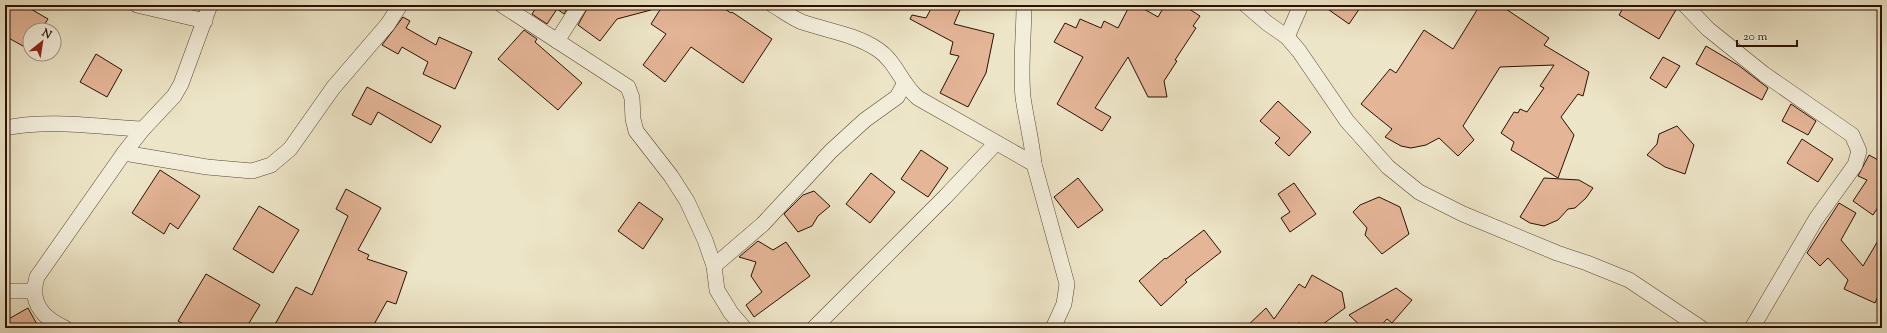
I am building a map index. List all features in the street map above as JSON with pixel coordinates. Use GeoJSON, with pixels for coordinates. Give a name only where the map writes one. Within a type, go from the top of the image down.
{"type":"FeatureCollection","features":[{"type":"Feature","properties":{"kind":"street"},"geometry":{"type":"LineString","coordinates":[[137,5],[205,21]]}},
{"type":"Feature","properties":{"kind":"street"},"geometry":{"type":"LineString","coordinates":[[65,328],[44,316],[39,307],[35,291],[37,277],[124,153],[143,129],[174,96],[181,84],[210,5]]}},
{"type":"Feature","properties":{"kind":"street"},"geometry":{"type":"LineString","coordinates":[[124,153],[207,166],[252,171],[271,165],[290,149],[333,88],[388,24],[400,5]]}},
{"type":"Feature","properties":{"kind":"street"},"geometry":{"type":"LineString","coordinates":[[502,5],[628,87],[632,98],[633,119],[636,130],[671,176],[687,201],[703,233],[714,266],[715,279],[721,297],[744,328]]}},
{"type":"Feature","properties":{"kind":"street"},"geometry":{"type":"LineString","coordinates":[[557,40],[580,5]]}},
{"type":"Feature","properties":{"kind":"street"},"geometry":{"type":"LineString","coordinates":[[773,5],[800,21],[844,34],[870,44],[892,62],[905,83],[918,98],[1034,164]]}},
{"type":"Feature","properties":{"kind":"street"},"geometry":{"type":"LineString","coordinates":[[1024,5],[1023,96],[1034,164],[1067,284],[1064,304],[1053,328]]}},
{"type":"Feature","properties":{"kind":"street"},"geometry":{"type":"LineString","coordinates":[[1246,5],[1267,23],[1287,37],[1299,51],[1347,121],[1388,167],[1418,192],[1471,217],[1558,254],[1587,263],[1629,280],[1701,328]]}},
{"type":"Feature","properties":{"kind":"street"},"geometry":{"type":"LineString","coordinates":[[1287,37],[1301,5]]}},
{"type":"Feature","properties":{"kind":"street"},"geometry":{"type":"LineString","coordinates":[[1685,5],[1708,29],[1764,74],[1852,135],[1859,150],[1855,165],[1816,218],[1752,328]]}},
{"type":"Feature","properties":{"kind":"street"},"geometry":{"type":"LineString","coordinates":[[714,266],[763,224],[831,151],[865,120],[897,97],[905,83]]}},
{"type":"Feature","properties":{"kind":"street"},"geometry":{"type":"LineString","coordinates":[[5,128],[23,124],[51,124],[143,129]]}},
{"type":"Feature","properties":{"kind":"street"},"geometry":{"type":"LineString","coordinates":[[814,328],[940,203],[996,143]]}},
{"type":"Feature","properties":{"kind":"street"},"geometry":{"type":"LineString","coordinates":[[5,291],[35,291]]}},
{"type":"Feature","properties":{"kind":"building"},"geometry":{"type":"Polygon","coordinates":[[[12,5],[24,5],[48,19],[46,22],[22,22],[22,46],[5,36],[5,18],[12,5]]]}},
{"type":"Feature","properties":{"kind":"building"},"geometry":{"type":"Polygon","coordinates":[[[538,5],[569,5],[564,14],[557,9],[547,24],[532,14],[538,5]]]}},
{"type":"Feature","properties":{"kind":"building"},"geometry":{"type":"Polygon","coordinates":[[[589,5],[650,5],[651,10],[617,19],[600,41],[578,25],[589,5]]]}},
{"type":"Feature","properties":{"kind":"building"},"geometry":{"type":"Polygon","coordinates":[[[663,5],[719,5],[772,39],[743,83],[691,47],[665,82],[643,65],[666,34],[651,24],[663,5]]]}},
{"type":"Feature","properties":{"kind":"building"},"geometry":{"type":"Polygon","coordinates":[[[933,5],[962,5],[954,24],[994,34],[986,73],[968,107],[940,93],[959,56],[950,54],[953,42],[910,19],[912,15],[926,18],[933,5]]]}},
{"type":"Feature","properties":{"kind":"building"},"geometry":{"type":"Polygon","coordinates":[[[1130,5],[1137,5],[1158,17],[1165,5],[1183,5],[1200,16],[1193,26],[1196,28],[1175,60],[1177,61],[1164,81],[1167,97],[1148,97],[1128,57],[1095,108],[1111,117],[1102,131],[1057,104],[1083,57],[1054,42],[1065,23],[1076,28],[1080,19],[1101,28],[1104,21],[1118,28],[1130,5]]]}},
{"type":"Feature","properties":{"kind":"building"},"geometry":{"type":"Polygon","coordinates":[[[1322,5],[1362,5],[1349,24],[1322,5]]]}},
{"type":"Feature","properties":{"kind":"building"},"geometry":{"type":"Polygon","coordinates":[[[1480,5],[1500,5],[1549,38],[1544,45],[1589,72],[1583,96],[1578,94],[1561,117],[1574,135],[1558,178],[1511,150],[1514,142],[1501,133],[1514,112],[1518,113],[1520,109],[1527,112],[1544,88],[1540,86],[1554,65],[1500,67],[1463,126],[1474,140],[1458,156],[1439,138],[1426,145],[1411,148],[1401,146],[1385,137],[1392,129],[1361,104],[1390,69],[1396,73],[1424,30],[1453,49],[1480,5]]]}},
{"type":"Feature","properties":{"kind":"building"},"geometry":{"type":"Polygon","coordinates":[[[1625,5],[1676,5],[1677,8],[1659,39],[1619,15],[1625,5]]]}},
{"type":"Feature","properties":{"kind":"building"},"geometry":{"type":"Polygon","coordinates":[[[403,17],[410,21],[406,28],[436,45],[439,37],[472,52],[455,89],[423,74],[428,62],[402,47],[398,54],[382,45],[403,17]]]}},
{"type":"Feature","properties":{"kind":"building"},"geometry":{"type":"Polygon","coordinates":[[[524,30],[537,39],[535,42],[582,83],[558,110],[498,59],[524,30]]]}},
{"type":"Feature","properties":{"kind":"building"},"geometry":{"type":"Polygon","coordinates":[[[1706,46],[1738,65],[1768,88],[1762,100],[1696,64],[1706,46]]]}},
{"type":"Feature","properties":{"kind":"building"},"geometry":{"type":"Polygon","coordinates":[[[96,54],[122,70],[107,97],[80,82],[96,54]]]}},
{"type":"Feature","properties":{"kind":"building"},"geometry":{"type":"Polygon","coordinates":[[[1663,57],[1680,66],[1666,88],[1650,78],[1663,57]]]}},
{"type":"Feature","properties":{"kind":"building"},"geometry":{"type":"Polygon","coordinates":[[[367,87],[441,126],[431,143],[378,112],[371,125],[352,115],[367,87]]]}},
{"type":"Feature","properties":{"kind":"building"},"geometry":{"type":"Polygon","coordinates":[[[1278,101],[1311,132],[1289,156],[1275,143],[1280,138],[1260,121],[1278,101]]]}},
{"type":"Feature","properties":{"kind":"building"},"geometry":{"type":"Polygon","coordinates":[[[1791,104],[1816,121],[1808,135],[1782,121],[1791,104]]]}},
{"type":"Feature","properties":{"kind":"building"},"geometry":{"type":"Polygon","coordinates":[[[1677,126],[1694,145],[1685,174],[1665,167],[1647,155],[1657,144],[1659,134],[1677,126]]]}},
{"type":"Feature","properties":{"kind":"building"},"geometry":{"type":"Polygon","coordinates":[[[1802,139],[1833,159],[1818,182],[1787,163],[1802,139]]]}},
{"type":"Feature","properties":{"kind":"building"},"geometry":{"type":"Polygon","coordinates":[[[921,150],[948,168],[928,197],[901,179],[921,150]]]}},
{"type":"Feature","properties":{"kind":"building"},"geometry":{"type":"Polygon","coordinates":[[[1869,155],[1880,161],[1882,158],[1882,201],[1873,215],[1853,201],[1867,180],[1858,176],[1869,155]]]}},
{"type":"Feature","properties":{"kind":"building"},"geometry":{"type":"Polygon","coordinates":[[[160,170],[200,196],[178,229],[170,223],[164,234],[132,213],[160,170]]]}},
{"type":"Feature","properties":{"kind":"building"},"geometry":{"type":"Polygon","coordinates":[[[871,173],[895,192],[870,223],[846,204],[871,173]]]}},
{"type":"Feature","properties":{"kind":"building"},"geometry":{"type":"Polygon","coordinates":[[[1078,178],[1103,210],[1078,228],[1054,197],[1078,178]]]}},
{"type":"Feature","properties":{"kind":"building"},"geometry":{"type":"Polygon","coordinates":[[[1544,178],[1579,180],[1593,188],[1586,198],[1575,208],[1568,209],[1558,220],[1544,226],[1530,223],[1520,217],[1544,178]]]}},
{"type":"Feature","properties":{"kind":"building"},"geometry":{"type":"Polygon","coordinates":[[[1294,183],[1316,214],[1290,232],[1281,218],[1290,212],[1278,194],[1294,183]]]}},
{"type":"Feature","properties":{"kind":"building"},"geometry":{"type":"Polygon","coordinates":[[[346,189],[381,208],[358,250],[369,255],[367,259],[407,272],[396,304],[387,301],[372,328],[273,328],[296,287],[312,295],[348,216],[336,209],[346,189]]]}},
{"type":"Feature","properties":{"kind":"building"},"geometry":{"type":"Polygon","coordinates":[[[814,191],[830,206],[818,216],[812,226],[798,232],[784,214],[803,195],[814,191]]]}},
{"type":"Feature","properties":{"kind":"building"},"geometry":{"type":"Polygon","coordinates":[[[1379,197],[1400,207],[1409,234],[1382,254],[1365,235],[1367,228],[1353,212],[1360,205],[1379,197]]]}},
{"type":"Feature","properties":{"kind":"building"},"geometry":{"type":"Polygon","coordinates":[[[639,202],[663,219],[643,249],[618,231],[639,202]]]}},
{"type":"Feature","properties":{"kind":"building"},"geometry":{"type":"Polygon","coordinates":[[[1839,203],[1856,213],[1841,240],[1863,266],[1882,234],[1882,288],[1875,303],[1844,289],[1848,280],[1828,258],[1820,266],[1807,253],[1839,203]]]}},
{"type":"Feature","properties":{"kind":"building"},"geometry":{"type":"Polygon","coordinates":[[[259,206],[299,230],[273,273],[233,249],[259,206]]]}},
{"type":"Feature","properties":{"kind":"building"},"geometry":{"type":"Polygon","coordinates":[[[1204,230],[1221,252],[1185,280],[1187,282],[1161,306],[1139,281],[1165,258],[1166,259],[1204,230]]]}},
{"type":"Feature","properties":{"kind":"building"},"geometry":{"type":"Polygon","coordinates":[[[758,241],[773,250],[786,242],[810,276],[754,317],[746,305],[762,292],[751,276],[756,262],[739,257],[758,241]]]}},
{"type":"Feature","properties":{"kind":"building"},"geometry":{"type":"Polygon","coordinates":[[[206,274],[260,305],[246,328],[191,328],[178,321],[206,274]]]}},
{"type":"Feature","properties":{"kind":"building"},"geometry":{"type":"Polygon","coordinates":[[[1312,275],[1342,292],[1345,308],[1319,327],[1298,323],[1295,328],[1245,328],[1266,308],[1274,319],[1299,284],[1305,288],[1312,275]]]}},
{"type":"Feature","properties":{"kind":"building"},"geometry":{"type":"Polygon","coordinates":[[[1396,288],[1412,300],[1392,323],[1387,319],[1379,328],[1363,328],[1349,315],[1396,288]]]}},
{"type":"Feature","properties":{"kind":"building"},"geometry":{"type":"Polygon","coordinates":[[[28,308],[39,328],[5,328],[5,321],[28,308]]]}}]}
